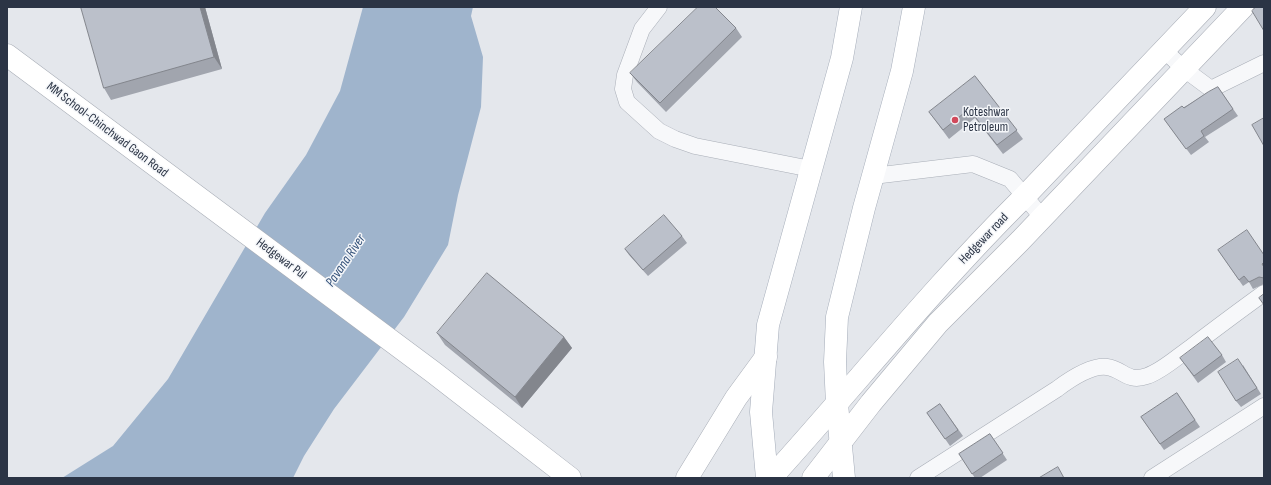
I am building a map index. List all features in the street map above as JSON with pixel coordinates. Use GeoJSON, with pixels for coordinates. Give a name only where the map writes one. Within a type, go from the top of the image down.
{"type":"FeatureCollection","features":[{"type":"Feature","properties":{"kind":"main road"},"geometry":{"type":"LineString","coordinates":[[767,478],[761,412],[768,325],[842,58],[851,7]]}},
{"type":"Feature","properties":{"kind":"main road"},"geometry":{"type":"LineString","coordinates":[[844,478],[835,362],[837,317],[873,176],[902,71],[914,7]]}},
{"type":"Feature","properties":{"kind":"main road","name":"Hedgewar road"},"geometry":{"type":"LineString","coordinates":[[771,478],[838,404],[920,307],[999,222],[1205,7]]}},
{"type":"Feature","properties":{"kind":"main road","name":"Hedgewar road"},"geometry":{"type":"LineString","coordinates":[[813,478],[871,403],[938,323],[1042,217],[1243,7]]}},
{"type":"Feature","properties":{"kind":"main road","name":"MM School-Chinchwad Gaon Road"},"geometry":{"type":"LineString","coordinates":[[7,55],[207,204]]}},
{"type":"Feature","properties":{"kind":"main road","name":"Hedgewar Pul"},"geometry":{"type":"LineString","coordinates":[[207,204],[433,372],[570,478]]}},
{"type":"Feature","properties":{"kind":"main road"},"geometry":{"type":"LineString","coordinates":[[687,478],[736,398],[766,357]]}},
{"type":"Feature","properties":{"kind":"street"},"geometry":{"type":"LineString","coordinates":[[659,7],[642,29],[627,69],[623,89],[626,102],[659,131],[675,139],[695,146],[811,169]]}},
{"type":"Feature","properties":{"kind":"street"},"geometry":{"type":"LineString","coordinates":[[1164,50],[1184,69],[1210,89],[1264,63]]}},
{"type":"Feature","properties":{"kind":"street"},"geometry":{"type":"LineString","coordinates":[[873,176],[973,164],[1010,178],[1042,217]]}},
{"type":"Feature","properties":{"kind":"street"},"geometry":{"type":"LineString","coordinates":[[918,478],[1078,375],[1096,368],[1107,367],[1126,376],[1138,379],[1148,376],[1181,354],[1264,293]]}},
{"type":"Feature","properties":{"kind":"street"},"geometry":{"type":"LineString","coordinates":[[1152,478],[1264,406]]}},
{"type":"Feature","properties":{"kind":"water","name":"Pavana River"},"geometry":{"type":"Polygon","coordinates":[[[363,7],[473,7],[471,16],[483,57],[481,107],[458,195],[448,245],[404,317],[334,409],[304,456],[293,478],[62,478],[113,446],[168,379],[265,213],[306,155],[340,91],[363,7]]]}},
{"type":"Feature","properties":{"kind":"building"},"geometry":{"type":"Polygon","coordinates":[[[81,7],[200,7],[214,57],[104,88],[81,7]]]}},
{"type":"Feature","properties":{"kind":"building"},"geometry":{"type":"Polygon","coordinates":[[[698,7],[715,7],[736,28],[660,103],[630,73],[698,7]]]}},
{"type":"Feature","properties":{"kind":"building"},"geometry":{"type":"Polygon","coordinates":[[[1256,7],[1264,7],[1264,31],[1252,11],[1256,7]]]}},
{"type":"Feature","properties":{"kind":"building","name":"Koteshwar Petroleum"},"geometry":{"type":"Polygon","coordinates":[[[975,76],[1017,130],[997,145],[969,109],[943,130],[929,112],[975,76]]]}},
{"type":"Feature","properties":{"kind":"building"},"geometry":{"type":"Polygon","coordinates":[[[1218,87],[1233,109],[1201,131],[1204,136],[1186,149],[1164,119],[1182,106],[1184,108],[1218,87]]]}},
{"type":"Feature","properties":{"kind":"building"},"geometry":{"type":"Polygon","coordinates":[[[1264,118],[1264,146],[1252,125],[1264,118]]]}},
{"type":"Feature","properties":{"kind":"building"},"geometry":{"type":"Polygon","coordinates":[[[664,215],[682,236],[643,270],[625,249],[664,215]]]}},
{"type":"Feature","properties":{"kind":"building"},"geometry":{"type":"Polygon","coordinates":[[[1247,230],[1264,255],[1264,262],[1262,264],[1264,267],[1264,278],[1259,277],[1249,282],[1244,276],[1239,280],[1218,250],[1247,230]]]}},
{"type":"Feature","properties":{"kind":"building"},"geometry":{"type":"Polygon","coordinates":[[[487,273],[564,337],[515,397],[437,333],[487,273]]]}},
{"type":"Feature","properties":{"kind":"building"},"geometry":{"type":"Polygon","coordinates":[[[1264,294],[1264,305],[1259,298],[1264,294]]]}},
{"type":"Feature","properties":{"kind":"building"},"geometry":{"type":"Polygon","coordinates":[[[1208,337],[1222,355],[1194,376],[1180,358],[1208,337]]]}},
{"type":"Feature","properties":{"kind":"building"},"geometry":{"type":"Polygon","coordinates":[[[1238,359],[1257,388],[1236,401],[1218,372],[1238,359]]]}},
{"type":"Feature","properties":{"kind":"building"},"geometry":{"type":"Polygon","coordinates":[[[1177,393],[1195,420],[1160,444],[1141,417],[1177,393]]]}},
{"type":"Feature","properties":{"kind":"building"},"geometry":{"type":"Polygon","coordinates":[[[940,404],[958,430],[945,439],[927,413],[940,404]]]}},
{"type":"Feature","properties":{"kind":"building"},"geometry":{"type":"Polygon","coordinates":[[[990,434],[1003,453],[972,474],[959,454],[990,434]]]}},
{"type":"Feature","properties":{"kind":"building"},"geometry":{"type":"Polygon","coordinates":[[[1058,467],[1064,478],[1039,478],[1058,467]]]}},
{"type":"Feature","properties":{"kind":"place","name":"Koteshwar Petroleum"},"geometry":{"type":"Point","coordinates":[955,120]}}]}
